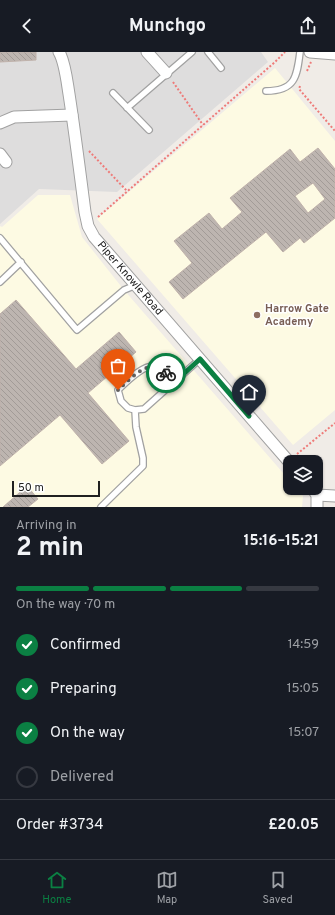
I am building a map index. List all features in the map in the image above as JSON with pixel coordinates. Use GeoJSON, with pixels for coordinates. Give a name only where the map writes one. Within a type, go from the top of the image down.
{"type":"FeatureCollection","features":[{"type":"Feature","properties":{"kind":"street"},"geometry":{"type":"LineString","coordinates":[[147,52],[166,73]]}},
{"type":"Feature","properties":{"kind":"street"},"geometry":{"type":"LineString","coordinates":[[310,52],[335,54]]}},
{"type":"Feature","properties":{"kind":"street","name":"Piper Knowle Road"},"geometry":{"type":"LineString","coordinates":[[62,53],[76,137],[85,212],[88,226],[94,237],[283,455]]}},
{"type":"Feature","properties":{"kind":"street"},"geometry":{"type":"LineString","coordinates":[[0,123],[14,117],[72,115]]}},
{"type":"Feature","properties":{"kind":"street"},"geometry":{"type":"LineString","coordinates":[[323,493],[335,496]]}},
{"type":"Feature","properties":{"kind":"street"},"geometry":{"type":"LineString","coordinates":[[315,495],[317,507]]}},
{"type":"Feature","properties":{"kind":"lane"},"geometry":{"type":"LineString","coordinates":[[128,108],[166,73],[192,52]]}},
{"type":"Feature","properties":{"kind":"lane"},"geometry":{"type":"LineString","coordinates":[[208,52],[221,68]]}},
{"type":"Feature","properties":{"kind":"lane"},"geometry":{"type":"LineString","coordinates":[[266,91],[278,91],[290,86],[298,72],[300,52]]}},
{"type":"Feature","properties":{"kind":"lane"},"geometry":{"type":"LineString","coordinates":[[113,93],[149,130]]}},
{"type":"Feature","properties":{"kind":"lane"},"geometry":{"type":"LineString","coordinates":[[0,238],[77,330],[124,290],[136,285]]}},
{"type":"Feature","properties":{"kind":"lane"},"geometry":{"type":"LineString","coordinates":[[0,282],[21,262]]}},
{"type":"Feature","properties":{"kind":"lane"},"geometry":{"type":"LineString","coordinates":[[178,379],[157,367],[150,366],[130,378],[118,390],[121,401],[128,408],[135,410],[144,409],[178,379],[200,359]]}},
{"type":"Feature","properties":{"kind":"lane"},"geometry":{"type":"LineString","coordinates":[[101,507],[143,466],[143,458],[136,427],[135,410]]}},
{"type":"Feature","properties":{"kind":"path"},"geometry":{"type":"LineString","coordinates":[[88,226],[285,52]]}},
{"type":"Feature","properties":{"kind":"path"},"geometry":{"type":"LineString","coordinates":[[304,77],[315,52]]}},
{"type":"Feature","properties":{"kind":"path"},"geometry":{"type":"LineString","coordinates":[[166,73],[203,125]]}},
{"type":"Feature","properties":{"kind":"path"},"geometry":{"type":"LineString","coordinates":[[302,83],[299,89],[335,131]]}},
{"type":"Feature","properties":{"kind":"path"},"geometry":{"type":"LineString","coordinates":[[76,137],[127,191]]}},
{"type":"Feature","properties":{"kind":"path"},"geometry":{"type":"LineString","coordinates":[[297,455],[335,423]]}},
{"type":"Feature","properties":{"kind":"shaded area"},"geometry":{"type":"Polygon","coordinates":[[[0,52],[261,52],[268,62],[117,192],[39,189],[0,224],[0,52]]]}},
{"type":"Feature","properties":{"kind":"shaded area","name":"Harrow Gate Academy"},"geometry":{"type":"Polygon","coordinates":[[[275,68],[335,141],[335,410],[293,445],[97,219],[275,68]]]}},
{"type":"Feature","properties":{"kind":"shaded area"},"geometry":{"type":"Polygon","coordinates":[[[38,195],[70,195],[82,237],[124,290],[283,473],[283,495],[303,496],[302,507],[0,507],[0,226],[2,227],[38,195]]]}},
{"type":"Feature","properties":{"kind":"building"},"geometry":{"type":"Polygon","coordinates":[[[0,52],[36,52],[36,60],[0,62],[0,52]]]}},
{"type":"Feature","properties":{"kind":"building"},"geometry":{"type":"Polygon","coordinates":[[[318,148],[335,169],[335,218],[304,243],[300,238],[283,252],[266,232],[183,299],[169,282],[192,263],[174,241],[209,213],[222,229],[242,212],[230,198],[290,149],[300,162],[318,148]],[[313,183],[295,196],[308,213],[325,199],[313,183]]]}},
{"type":"Feature","properties":{"kind":"building"},"geometry":{"type":"Polygon","coordinates":[[[16,300],[76,369],[119,332],[136,352],[88,393],[129,441],[102,464],[60,415],[0,466],[0,314],[16,300]]]}},
{"type":"Feature","properties":{"kind":"building"},"geometry":{"type":"Polygon","coordinates":[[[27,486],[38,499],[28,507],[3,507],[27,486]]]}},
{"type":"Feature","properties":{"kind":"way so far"},"geometry":{"type":"LineString","coordinates":[[118,390],[130,378],[150,366],[157,367],[166,373]]}},
{"type":"Feature","properties":{"kind":"place","name":"Harrow Gate Academy"},"geometry":{"type":"Point","coordinates":[257,315]}},
{"type":"Feature","properties":{"kind":"route"},"geometry":{"type":"LineString","coordinates":[[166,373],[178,379],[200,359],[249,416]]}}]}
